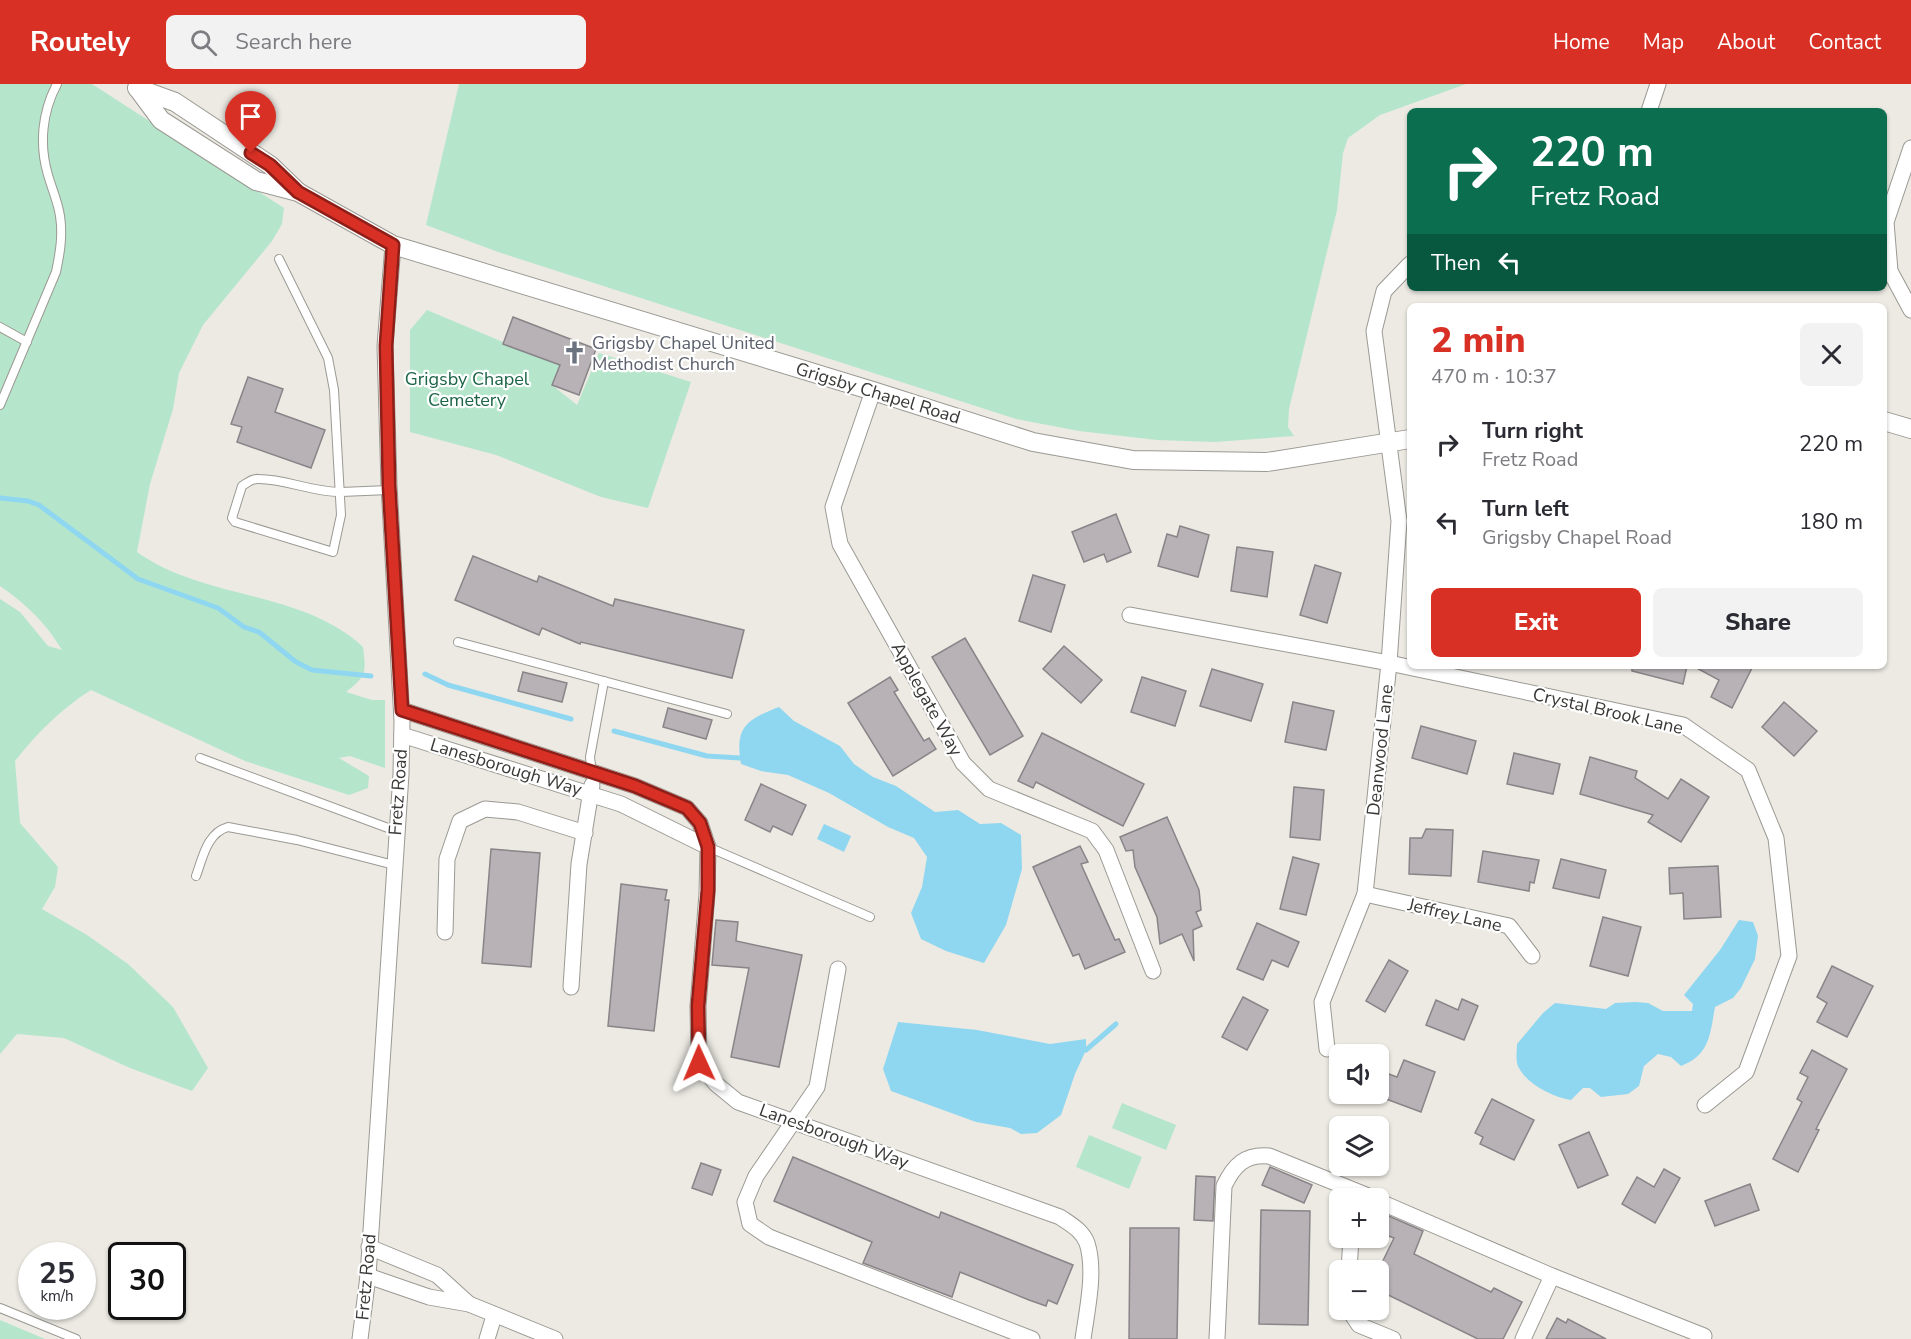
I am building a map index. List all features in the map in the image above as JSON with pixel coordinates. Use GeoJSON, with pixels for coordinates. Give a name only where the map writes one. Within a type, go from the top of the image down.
{"type":"FeatureCollection","features":[{"type":"Feature","properties":{"kind":"street"},"geometry":{"type":"LineString","coordinates":[[1650,108],[1658,84]]}},
{"type":"Feature","properties":{"kind":"street","name":"Grigsby Chapel Road"},"geometry":{"type":"LineString","coordinates":[[134,86],[175,102],[270,165],[298,192],[393,245],[1033,442],[1133,460],[1267,462],[1407,440]]}},
{"type":"Feature","properties":{"kind":"street"},"geometry":{"type":"LineString","coordinates":[[1887,219],[1911,148]]}},
{"type":"Feature","properties":{"kind":"street"},"geometry":{"type":"LineString","coordinates":[[1887,234],[1890,271],[1911,310]]}},
{"type":"Feature","properties":{"kind":"street","name":"Fretz Road"},"geometry":{"type":"LineString","coordinates":[[360,1339],[368,1276],[402,735],[390,490],[386,346],[393,245]]}},
{"type":"Feature","properties":{"kind":"street","name":"Deanwood Lane"},"geometry":{"type":"LineString","coordinates":[[1327,1050],[1322,1002],[1365,894],[1389,663],[1399,521],[1374,331],[1384,291],[1407,267]]}},
{"type":"Feature","properties":{"kind":"street","name":"Applegate Way"},"geometry":{"type":"LineString","coordinates":[[873,391],[833,507],[840,544],[963,764],[989,789],[1092,831],[1106,850],[1153,971]]}},
{"type":"Feature","properties":{"kind":"street"},"geometry":{"type":"LineString","coordinates":[[1887,420],[1909,424]]}},
{"type":"Feature","properties":{"kind":"street","name":"Crystal Brook Lane"},"geometry":{"type":"LineString","coordinates":[[1130,615],[1407,667]]}},
{"type":"Feature","properties":{"kind":"street","name":"Crystal Brook Lane"},"geometry":{"type":"LineString","coordinates":[[1417,669],[1683,725],[1748,770],[1776,838],[1789,956],[1746,1072],[1705,1105]]}},
{"type":"Feature","properties":{"kind":"street","name":"Lanesborough Way"},"geometry":{"type":"LineString","coordinates":[[402,710],[635,786],[687,808],[700,823],[708,847],[708,890],[698,1006],[699,1063],[716,1084],[738,1102],[1060,1217],[1078,1229],[1086,1243],[1090,1275],[1083,1339]]}},
{"type":"Feature","properties":{"kind":"street","name":"Lanesborough Way"},"geometry":{"type":"LineString","coordinates":[[402,735],[621,804],[708,847]]}},
{"type":"Feature","properties":{"kind":"street"},"geometry":{"type":"LineString","coordinates":[[490,762],[496,741]]}},
{"type":"Feature","properties":{"kind":"street"},"geometry":{"type":"LineString","coordinates":[[571,987],[579,864],[592,794],[591,772]]}},
{"type":"Feature","properties":{"kind":"street"},"geometry":{"type":"LineString","coordinates":[[444,932],[447,859],[460,821],[485,809],[518,812],[585,833]]}},
{"type":"Feature","properties":{"kind":"street","name":"Jeffrey Lane"},"geometry":{"type":"LineString","coordinates":[[1365,894],[1509,926],[1532,956]]}},
{"type":"Feature","properties":{"kind":"street"},"geometry":{"type":"LineString","coordinates":[[838,969],[817,1088],[749,1189],[745,1210],[750,1224],[769,1237],[1032,1339]]}},
{"type":"Feature","properties":{"kind":"street"},"geometry":{"type":"LineString","coordinates":[[1217,1339],[1224,1186],[1232,1170],[1245,1158],[1255,1155],[1269,1156],[1340,1188]]}},
{"type":"Feature","properties":{"kind":"street"},"geometry":{"type":"LineString","coordinates":[[1389,1206],[1552,1276],[1704,1336]]}},
{"type":"Feature","properties":{"kind":"street"},"geometry":{"type":"LineString","coordinates":[[369,1247],[437,1275],[469,1304]]}},
{"type":"Feature","properties":{"kind":"street"},"geometry":{"type":"LineString","coordinates":[[368,1276],[429,1297],[469,1304],[547,1338]]}},
{"type":"Feature","properties":{"kind":"street"},"geometry":{"type":"LineString","coordinates":[[1523,1339],[1552,1276]]}},
{"type":"Feature","properties":{"kind":"street"},"geometry":{"type":"LineString","coordinates":[[487,1339],[494,1316]]}},
{"type":"Feature","properties":{"kind":"street"},"geometry":{"type":"LineString","coordinates":[[1356,1320],[1359,1325],[1393,1339]]}},
{"type":"Feature","properties":{"kind":"lane"},"geometry":{"type":"LineString","coordinates":[[0,405],[56,272],[60,254],[60,217],[48,175],[43,141],[46,108],[57,84]]}},
{"type":"Feature","properties":{"kind":"lane"},"geometry":{"type":"LineString","coordinates":[[279,260],[328,358],[334,390],[341,492],[342,515],[333,552],[235,522],[232,518],[242,486],[258,478],[317,492],[341,492],[390,490]]}},
{"type":"Feature","properties":{"kind":"lane"},"geometry":{"type":"LineString","coordinates":[[0,327],[27,342]]}},
{"type":"Feature","properties":{"kind":"lane"},"geometry":{"type":"LineString","coordinates":[[458,642],[727,714]]}},
{"type":"Feature","properties":{"kind":"lane"},"geometry":{"type":"LineString","coordinates":[[591,772],[590,757],[604,681]]}},
{"type":"Feature","properties":{"kind":"lane"},"geometry":{"type":"LineString","coordinates":[[200,758],[396,831]]}},
{"type":"Feature","properties":{"kind":"lane"},"geometry":{"type":"LineString","coordinates":[[196,876],[210,839],[220,829],[228,827],[287,838],[394,865]]}},
{"type":"Feature","properties":{"kind":"lane"},"geometry":{"type":"LineString","coordinates":[[708,847],[870,917]]}},
{"type":"Feature","properties":{"kind":"lane"},"geometry":{"type":"LineString","coordinates":[[0,1308],[76,1339]]}},
{"type":"Feature","properties":{"kind":"green space"},"geometry":{"type":"Polygon","coordinates":[[[0,84],[92,84],[284,208],[282,224],[272,241],[203,325],[179,373],[173,409],[150,484],[137,552],[163,568],[311,615],[339,629],[363,647],[365,662],[364,673],[358,682],[346,692],[372,700],[385,700],[385,768],[350,756],[339,758],[369,776],[368,788],[349,795],[245,761],[91,690],[50,722],[15,761],[20,823],[58,867],[55,887],[42,909],[87,935],[128,964],[173,1007],[208,1068],[192,1091],[130,1068],[64,1038],[17,1034],[0,1054],[0,599],[20,612],[48,646],[62,650],[35,615],[0,586],[0,84]]]}},
{"type":"Feature","properties":{"kind":"green space"},"geometry":{"type":"Polygon","coordinates":[[[459,84],[1466,84],[1380,115],[1348,138],[1343,153],[1337,210],[1289,409],[1288,427],[1294,436],[1215,442],[1157,440],[1079,431],[1016,419],[498,252],[426,225],[459,84]]]}},
{"type":"Feature","properties":{"kind":"green space","name":"Grigsby Chapel Cemetery"},"geometry":{"type":"Polygon","coordinates":[[[427,310],[541,358],[563,356],[552,385],[577,405],[599,353],[691,382],[648,508],[601,497],[496,455],[410,432],[410,330],[427,310]]]}},
{"type":"Feature","properties":{"kind":"green space"},"geometry":{"type":"Polygon","coordinates":[[[1122,1103],[1176,1125],[1166,1150],[1112,1128],[1122,1103]]]}},
{"type":"Feature","properties":{"kind":"green space"},"geometry":{"type":"Polygon","coordinates":[[[1089,1135],[1142,1157],[1129,1189],[1076,1167],[1089,1135]]]}},
{"type":"Feature","properties":{"kind":"green space"},"geometry":{"type":"Polygon","coordinates":[[[0,1320],[45,1339],[0,1339],[0,1320]]]}},
{"type":"Feature","properties":{"kind":"water"},"geometry":{"type":"Polygon","coordinates":[[[779,707],[794,721],[840,746],[854,764],[873,777],[896,786],[935,812],[958,810],[980,824],[1001,823],[1021,835],[1022,869],[1006,925],[984,963],[946,951],[921,939],[911,913],[922,887],[927,857],[914,838],[888,827],[829,793],[788,775],[761,771],[741,764],[740,742],[745,727],[758,716],[779,707]]]}},
{"type":"Feature","properties":{"kind":"water"},"geometry":{"type":"Polygon","coordinates":[[[824,824],[851,836],[844,852],[817,839],[824,824]]]}},
{"type":"Feature","properties":{"kind":"water"},"geometry":{"type":"Polygon","coordinates":[[[1739,920],[1753,922],[1758,936],[1755,959],[1741,988],[1733,998],[1715,1007],[1707,1043],[1698,1056],[1691,1061],[1681,1066],[1671,1057],[1658,1054],[1644,1066],[1639,1086],[1628,1094],[1601,1097],[1590,1088],[1583,1088],[1571,1100],[1542,1089],[1523,1074],[1517,1063],[1517,1044],[1543,1013],[1555,1003],[1606,1009],[1615,1003],[1635,1002],[1648,1003],[1663,1011],[1692,1011],[1693,1004],[1684,995],[1720,950],[1739,920]]]}},
{"type":"Feature","properties":{"kind":"water"},"geometry":{"type":"Polygon","coordinates":[[[898,1022],[977,1030],[1050,1044],[1086,1039],[1086,1050],[1061,1115],[1037,1133],[1021,1134],[1010,1128],[976,1122],[891,1091],[883,1069],[898,1022]]]}},
{"type":"Feature","properties":{"kind":"building","name":"Grigsby Chapel United Methodist Church"},"geometry":{"type":"Polygon","coordinates":[[[513,317],[596,349],[579,395],[552,385],[560,365],[503,344],[513,317]]]}},
{"type":"Feature","properties":{"kind":"building"},"geometry":{"type":"Polygon","coordinates":[[[248,377],[283,389],[275,412],[325,430],[311,468],[237,442],[242,427],[231,424],[248,377]]]}},
{"type":"Feature","properties":{"kind":"building"},"geometry":{"type":"Polygon","coordinates":[[[1116,514],[1131,552],[1107,562],[1104,554],[1084,562],[1072,532],[1116,514]]]}},
{"type":"Feature","properties":{"kind":"building"},"geometry":{"type":"Polygon","coordinates":[[[1180,526],[1209,535],[1198,577],[1158,566],[1167,534],[1177,537],[1180,526]]]}},
{"type":"Feature","properties":{"kind":"building"},"geometry":{"type":"Polygon","coordinates":[[[1237,547],[1273,552],[1267,597],[1231,591],[1237,547]]]}},
{"type":"Feature","properties":{"kind":"building"},"geometry":{"type":"Polygon","coordinates":[[[473,556],[537,582],[539,576],[613,606],[615,599],[744,630],[732,678],[581,642],[580,644],[542,628],[539,635],[455,600],[473,556]]]}},
{"type":"Feature","properties":{"kind":"building"},"geometry":{"type":"Polygon","coordinates":[[[1315,565],[1341,573],[1327,623],[1300,615],[1315,565]]]}},
{"type":"Feature","properties":{"kind":"building"},"geometry":{"type":"Polygon","coordinates":[[[1033,575],[1065,585],[1051,632],[1019,621],[1033,575]]]}},
{"type":"Feature","properties":{"kind":"building"},"geometry":{"type":"Polygon","coordinates":[[[965,638],[1023,736],[990,755],[932,657],[965,638]]]}},
{"type":"Feature","properties":{"kind":"building"},"geometry":{"type":"Polygon","coordinates":[[[1064,646],[1102,680],[1081,703],[1043,669],[1064,646]]]}},
{"type":"Feature","properties":{"kind":"building"},"geometry":{"type":"Polygon","coordinates":[[[1212,669],[1263,684],[1251,721],[1200,706],[1212,669]]]}},
{"type":"Feature","properties":{"kind":"building"},"geometry":{"type":"Polygon","coordinates":[[[1632,669],[1686,669],[1683,684],[1632,671],[1632,669]]]}},
{"type":"Feature","properties":{"kind":"building"},"geometry":{"type":"Polygon","coordinates":[[[1699,669],[1752,669],[1732,708],[1711,697],[1719,680],[1699,669]]]}},
{"type":"Feature","properties":{"kind":"building"},"geometry":{"type":"Polygon","coordinates":[[[523,672],[567,683],[562,702],[518,691],[523,672]]]}},
{"type":"Feature","properties":{"kind":"building"},"geometry":{"type":"Polygon","coordinates":[[[890,677],[898,690],[894,692],[924,741],[929,738],[936,749],[893,776],[848,703],[890,677]]]}},
{"type":"Feature","properties":{"kind":"building"},"geometry":{"type":"Polygon","coordinates":[[[1142,677],[1186,691],[1175,726],[1131,712],[1142,677]]]}},
{"type":"Feature","properties":{"kind":"building"},"geometry":{"type":"Polygon","coordinates":[[[1293,702],[1334,711],[1326,750],[1285,742],[1293,702]]]}},
{"type":"Feature","properties":{"kind":"building"},"geometry":{"type":"Polygon","coordinates":[[[1784,702],[1817,731],[1794,756],[1762,727],[1784,702]]]}},
{"type":"Feature","properties":{"kind":"building"},"geometry":{"type":"Polygon","coordinates":[[[668,708],[712,720],[706,739],[663,727],[668,708]]]}},
{"type":"Feature","properties":{"kind":"building"},"geometry":{"type":"Polygon","coordinates":[[[1421,726],[1476,741],[1467,774],[1412,758],[1421,726]]]}},
{"type":"Feature","properties":{"kind":"building"},"geometry":{"type":"Polygon","coordinates":[[[1042,733],[1144,784],[1123,826],[1036,782],[1033,788],[1018,781],[1042,733]]]}},
{"type":"Feature","properties":{"kind":"building"},"geometry":{"type":"Polygon","coordinates":[[[1514,753],[1560,764],[1553,794],[1507,784],[1514,753]]]}},
{"type":"Feature","properties":{"kind":"building"},"geometry":{"type":"Polygon","coordinates":[[[1590,757],[1637,771],[1635,778],[1668,799],[1681,779],[1709,797],[1681,842],[1648,822],[1653,815],[1580,794],[1590,757]]]}},
{"type":"Feature","properties":{"kind":"building"},"geometry":{"type":"Polygon","coordinates":[[[761,784],[806,805],[792,835],[773,826],[770,832],[745,820],[761,784]]]}},
{"type":"Feature","properties":{"kind":"building"},"geometry":{"type":"Polygon","coordinates":[[[1294,787],[1324,790],[1320,840],[1290,837],[1294,787]]]}},
{"type":"Feature","properties":{"kind":"building"},"geometry":{"type":"Polygon","coordinates":[[[1167,817],[1199,890],[1201,910],[1196,912],[1202,926],[1193,930],[1194,961],[1182,934],[1160,944],[1157,917],[1135,867],[1133,850],[1126,851],[1120,837],[1167,817]]]}},
{"type":"Feature","properties":{"kind":"building"},"geometry":{"type":"Polygon","coordinates":[[[1426,829],[1453,830],[1451,876],[1409,874],[1410,838],[1422,838],[1426,829]]]}},
{"type":"Feature","properties":{"kind":"building"},"geometry":{"type":"Polygon","coordinates":[[[1080,846],[1088,862],[1081,864],[1115,940],[1119,939],[1125,952],[1085,969],[1079,954],[1073,956],[1033,867],[1080,846]]]}},
{"type":"Feature","properties":{"kind":"building"},"geometry":{"type":"Polygon","coordinates":[[[491,849],[540,853],[531,967],[482,963],[491,849]]]}},
{"type":"Feature","properties":{"kind":"building"},"geometry":{"type":"Polygon","coordinates":[[[1483,851],[1539,860],[1534,883],[1530,882],[1529,891],[1478,882],[1483,851]]]}},
{"type":"Feature","properties":{"kind":"building"},"geometry":{"type":"Polygon","coordinates":[[[1293,857],[1319,864],[1306,915],[1280,909],[1293,857]]]}},
{"type":"Feature","properties":{"kind":"building"},"geometry":{"type":"Polygon","coordinates":[[[1561,859],[1606,870],[1599,898],[1553,888],[1561,859]]]}},
{"type":"Feature","properties":{"kind":"building"},"geometry":{"type":"Polygon","coordinates":[[[1718,866],[1721,917],[1684,919],[1683,893],[1670,894],[1669,868],[1718,866]]]}},
{"type":"Feature","properties":{"kind":"building"},"geometry":{"type":"Polygon","coordinates":[[[621,884],[667,890],[665,900],[669,900],[654,1031],[608,1026],[621,884]]]}},
{"type":"Feature","properties":{"kind":"building"},"geometry":{"type":"Polygon","coordinates":[[[1603,917],[1641,927],[1628,976],[1590,966],[1603,917]]]}},
{"type":"Feature","properties":{"kind":"building"},"geometry":{"type":"Polygon","coordinates":[[[716,920],[738,922],[736,941],[802,955],[779,1067],[731,1057],[749,968],[712,965],[716,920]]]}},
{"type":"Feature","properties":{"kind":"building"},"geometry":{"type":"Polygon","coordinates":[[[1257,923],[1299,942],[1288,967],[1272,960],[1263,980],[1237,969],[1257,923]]]}},
{"type":"Feature","properties":{"kind":"building"},"geometry":{"type":"Polygon","coordinates":[[[1389,960],[1408,971],[1385,1012],[1366,1001],[1389,960]]]}},
{"type":"Feature","properties":{"kind":"building"},"geometry":{"type":"Polygon","coordinates":[[[1832,966],[1873,986],[1847,1037],[1817,1022],[1827,1003],[1817,997],[1832,966]]]}},
{"type":"Feature","properties":{"kind":"building"},"geometry":{"type":"Polygon","coordinates":[[[1243,997],[1268,1010],[1247,1050],[1222,1037],[1243,997]]]}},
{"type":"Feature","properties":{"kind":"building"},"geometry":{"type":"Polygon","coordinates":[[[1462,999],[1478,1006],[1464,1040],[1426,1025],[1436,1000],[1458,1010],[1462,999]]]}},
{"type":"Feature","properties":{"kind":"building"},"geometry":{"type":"Polygon","coordinates":[[[1812,1050],[1847,1069],[1816,1129],[1819,1130],[1798,1172],[1773,1159],[1802,1102],[1797,1099],[1808,1077],[1800,1073],[1812,1050]]]}},
{"type":"Feature","properties":{"kind":"building"},"geometry":{"type":"Polygon","coordinates":[[[1404,1060],[1435,1072],[1421,1112],[1389,1100],[1389,1074],[1397,1077],[1404,1060]]]}},
{"type":"Feature","properties":{"kind":"building"},"geometry":{"type":"Polygon","coordinates":[[[1492,1099],[1534,1120],[1514,1160],[1480,1144],[1483,1137],[1475,1133],[1492,1099]]]}},
{"type":"Feature","properties":{"kind":"building"},"geometry":{"type":"Polygon","coordinates":[[[1589,1132],[1608,1175],[1578,1188],[1559,1145],[1589,1132]]]}},
{"type":"Feature","properties":{"kind":"building"},"geometry":{"type":"Polygon","coordinates":[[[793,1157],[939,1218],[941,1212],[1073,1265],[1057,1304],[1048,1300],[1046,1306],[960,1272],[952,1297],[863,1263],[872,1242],[774,1201],[793,1157]]]}},
{"type":"Feature","properties":{"kind":"building"},"geometry":{"type":"Polygon","coordinates":[[[701,1163],[721,1170],[712,1195],[692,1188],[701,1163]]]}},
{"type":"Feature","properties":{"kind":"building"},"geometry":{"type":"Polygon","coordinates":[[[1270,1167],[1312,1185],[1304,1203],[1262,1185],[1270,1167]]]}},
{"type":"Feature","properties":{"kind":"building"},"geometry":{"type":"Polygon","coordinates":[[[1664,1169],[1680,1178],[1655,1223],[1622,1204],[1637,1177],[1654,1187],[1664,1169]]]}},
{"type":"Feature","properties":{"kind":"building"},"geometry":{"type":"Polygon","coordinates":[[[1196,1176],[1215,1177],[1213,1221],[1194,1220],[1196,1176]]]}},
{"type":"Feature","properties":{"kind":"building"},"geometry":{"type":"Polygon","coordinates":[[[1750,1184],[1759,1210],[1715,1226],[1705,1201],[1750,1184]]]}},
{"type":"Feature","properties":{"kind":"building"},"geometry":{"type":"Polygon","coordinates":[[[1261,1210],[1310,1211],[1308,1325],[1259,1324],[1261,1210]]]}},
{"type":"Feature","properties":{"kind":"building"},"geometry":{"type":"Polygon","coordinates":[[[1389,1216],[1423,1231],[1414,1254],[1491,1292],[1494,1288],[1522,1302],[1503,1339],[1478,1339],[1389,1295],[1389,1260],[1383,1260],[1394,1238],[1389,1236],[1389,1216]]]}},
{"type":"Feature","properties":{"kind":"building"},"geometry":{"type":"Polygon","coordinates":[[[1130,1228],[1179,1228],[1177,1339],[1129,1339],[1130,1228]]]}},
{"type":"Feature","properties":{"kind":"building"},"geometry":{"type":"Polygon","coordinates":[[[1557,1318],[1566,1323],[1568,1319],[1606,1339],[1546,1339],[1557,1318]]]}},
{"type":"Feature","properties":{"kind":"waterway"},"geometry":{"type":"LineString","coordinates":[[0,498],[28,501],[39,505],[138,579],[218,608],[244,627],[259,632],[296,662],[312,670],[371,676]]}},
{"type":"Feature","properties":{"kind":"waterway"},"geometry":{"type":"LineString","coordinates":[[425,674],[448,685],[571,719]]}},
{"type":"Feature","properties":{"kind":"waterway"},"geometry":{"type":"LineString","coordinates":[[614,731],[707,756],[740,758]]}},
{"type":"Feature","properties":{"kind":"waterway"},"geometry":{"type":"LineString","coordinates":[[1086,1050],[1116,1024]]}},
{"type":"Feature","properties":{"kind":"place","name":"Grigsby Chapel United Methodist Church"},"geometry":{"type":"Point","coordinates":[574,353]}},
{"type":"Feature","properties":{"kind":"route"},"geometry":{"type":"LineString","coordinates":[[251,153],[270,165],[298,192],[393,245],[386,346],[389,485],[402,710],[635,786],[687,808],[700,823],[708,847],[708,890],[699,976],[699,1063]]}}]}
